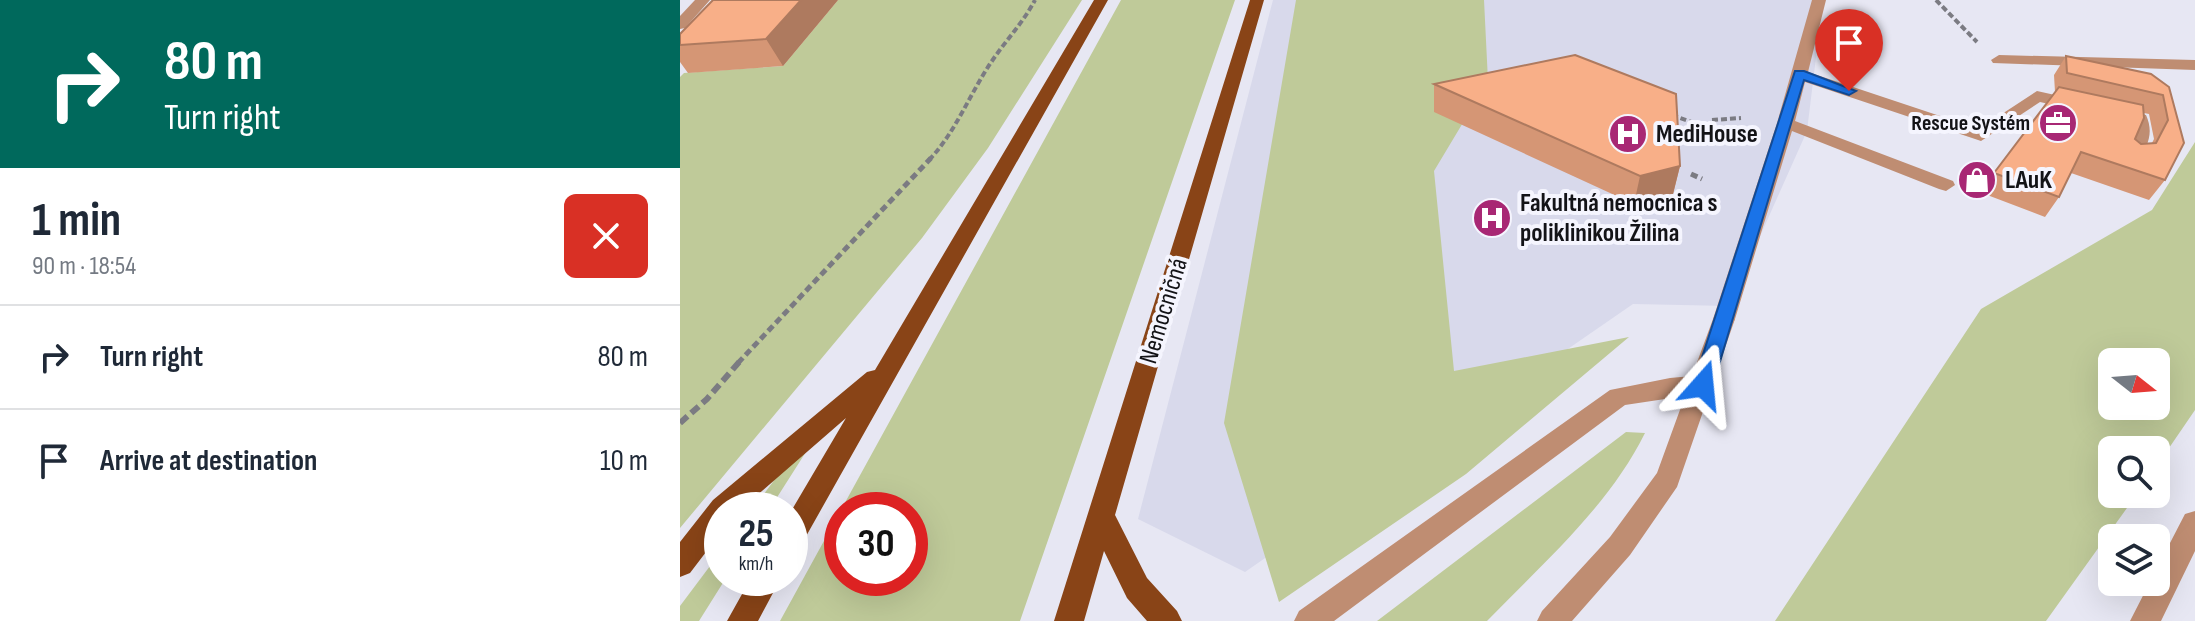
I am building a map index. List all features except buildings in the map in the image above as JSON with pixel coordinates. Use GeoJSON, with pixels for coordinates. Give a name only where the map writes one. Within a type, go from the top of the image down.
{"type":"FeatureCollection","features":[{"type":"Feature","properties":{"kind":"main road"},"geometry":{"type":"LineString","coordinates":[[808,507],[1101,0]]}},
{"type":"Feature","properties":{"kind":"main road","name":"Nemocničná"},"geometry":{"type":"LineString","coordinates":[[1069,621],[1257,0]]}},
{"type":"Feature","properties":{"kind":"main road"},"geometry":{"type":"LineString","coordinates":[[680,564],[723,508],[889,368]]}},
{"type":"Feature","properties":{"kind":"main road"},"geometry":{"type":"LineString","coordinates":[[1102,517],[1137,588],[1167,621]]}},
{"type":"Feature","properties":{"kind":"main road"},"geometry":{"type":"LineString","coordinates":[[742,621],[757,596]]}},
{"type":"Feature","properties":{"kind":"street"},"geometry":{"type":"LineString","coordinates":[[680,25],[703,0]]}},
{"type":"Feature","properties":{"kind":"street"},"geometry":{"type":"LineString","coordinates":[[1552,621],[1620,546],[1668,479],[1703,385],[1786,123],[1819,0]]}},
{"type":"Feature","properties":{"kind":"street"},"geometry":{"type":"LineString","coordinates":[[1993,55],[2195,65]]}},
{"type":"Feature","properties":{"kind":"street"},"geometry":{"type":"LineString","coordinates":[[1799,74],[1981,136],[2037,96],[2140,119],[2142,138],[2132,157]]}},
{"type":"Feature","properties":{"kind":"street"},"geometry":{"type":"LineString","coordinates":[[1786,123],[1946,185]]}},
{"type":"Feature","properties":{"kind":"street"},"geometry":{"type":"LineString","coordinates":[[1309,621],[1619,397],[1670,387],[1703,385]]}},
{"type":"Feature","properties":{"kind":"street"},"geometry":{"type":"LineString","coordinates":[[2145,621],[2195,523]]}},
{"type":"Feature","properties":{"kind":"path"},"geometry":{"type":"LineString","coordinates":[[680,423],[707,399],[825,268],[934,155],[975,93],[991,62],[1025,19],[1035,0]]}},
{"type":"Feature","properties":{"kind":"path"},"geometry":{"type":"LineString","coordinates":[[1936,0],[1993,55]]}},
{"type":"Feature","properties":{"kind":"path"},"geometry":{"type":"LineString","coordinates":[[1662,111],[1708,128]]}},
{"type":"Feature","properties":{"kind":"path"},"geometry":{"type":"LineString","coordinates":[[1712,120],[1741,118]]}},
{"type":"Feature","properties":{"kind":"path"},"geometry":{"type":"LineString","coordinates":[[1691,174],[1702,179]]}},
{"type":"Feature","properties":{"kind":"shaded area","name":"Fakultná nemocnica s poliklinikou Žilina"},"geometry":{"type":"Polygon","coordinates":[[[1273,0],[1823,0],[1807,131],[1729,306],[1633,304],[1245,572],[1138,519],[1273,0]]]}},
{"type":"Feature","properties":{"kind":"green space"},"geometry":{"type":"Polygon","coordinates":[[[838,0],[1082,0],[988,148],[922,238],[710,492],[704,492],[704,499],[680,528],[680,77],[684,73],[783,66],[838,0]]]}},
{"type":"Feature","properties":{"kind":"green space"},"geometry":{"type":"Polygon","coordinates":[[[1121,0],[1235,0],[1020,621],[780,621],[794,596],[808,596],[808,570],[824,541],[824,596],[928,596],[928,492],[851,492],[1121,0]]]}},
{"type":"Feature","properties":{"kind":"green space"},"geometry":{"type":"Polygon","coordinates":[[[1296,0],[1484,0],[1488,81],[1434,171],[1454,371],[1629,337],[1466,474],[1279,602],[1224,423],[1296,0]]]}},
{"type":"Feature","properties":{"kind":"green space"},"geometry":{"type":"Polygon","coordinates":[[[2195,142],[2195,410],[2170,447],[2170,436],[2098,436],[2098,508],[2127,508],[2116,524],[2098,524],[2098,548],[2046,621],[1775,621],[1981,309],[2152,210],[2195,142]]]}},
{"type":"Feature","properties":{"kind":"green space"},"geometry":{"type":"Polygon","coordinates":[[[811,431],[818,433],[780,492],[765,492],[811,431]]]}},
{"type":"Feature","properties":{"kind":"green space"},"geometry":{"type":"Polygon","coordinates":[[[1626,432],[1645,433],[1613,485],[1574,533],[1487,621],[1377,621],[1626,432]]]}},
{"type":"Feature","properties":{"kind":"green space"},"geometry":{"type":"Polygon","coordinates":[[[704,574],[704,596],[715,596],[699,621],[680,621],[680,606],[704,574]]]}},
{"type":"Feature","properties":{"kind":"place","name":"Rescue Systém"},"geometry":{"type":"Point","coordinates":[2058,123]}},
{"type":"Feature","properties":{"kind":"place","name":"MediHouse"},"geometry":{"type":"Point","coordinates":[1628,134]}},
{"type":"Feature","properties":{"kind":"place","name":"LAuK"},"geometry":{"type":"Point","coordinates":[1977,180]}},
{"type":"Feature","properties":{"kind":"place","name":"Fakultná nemocnica s poliklinikou Žilina"},"geometry":{"type":"Point","coordinates":[1492,218]}},
{"type":"Feature","properties":{"kind":"route"},"geometry":{"type":"LineString","coordinates":[[1703,385],[1799,74],[1849,91]]}}]}
